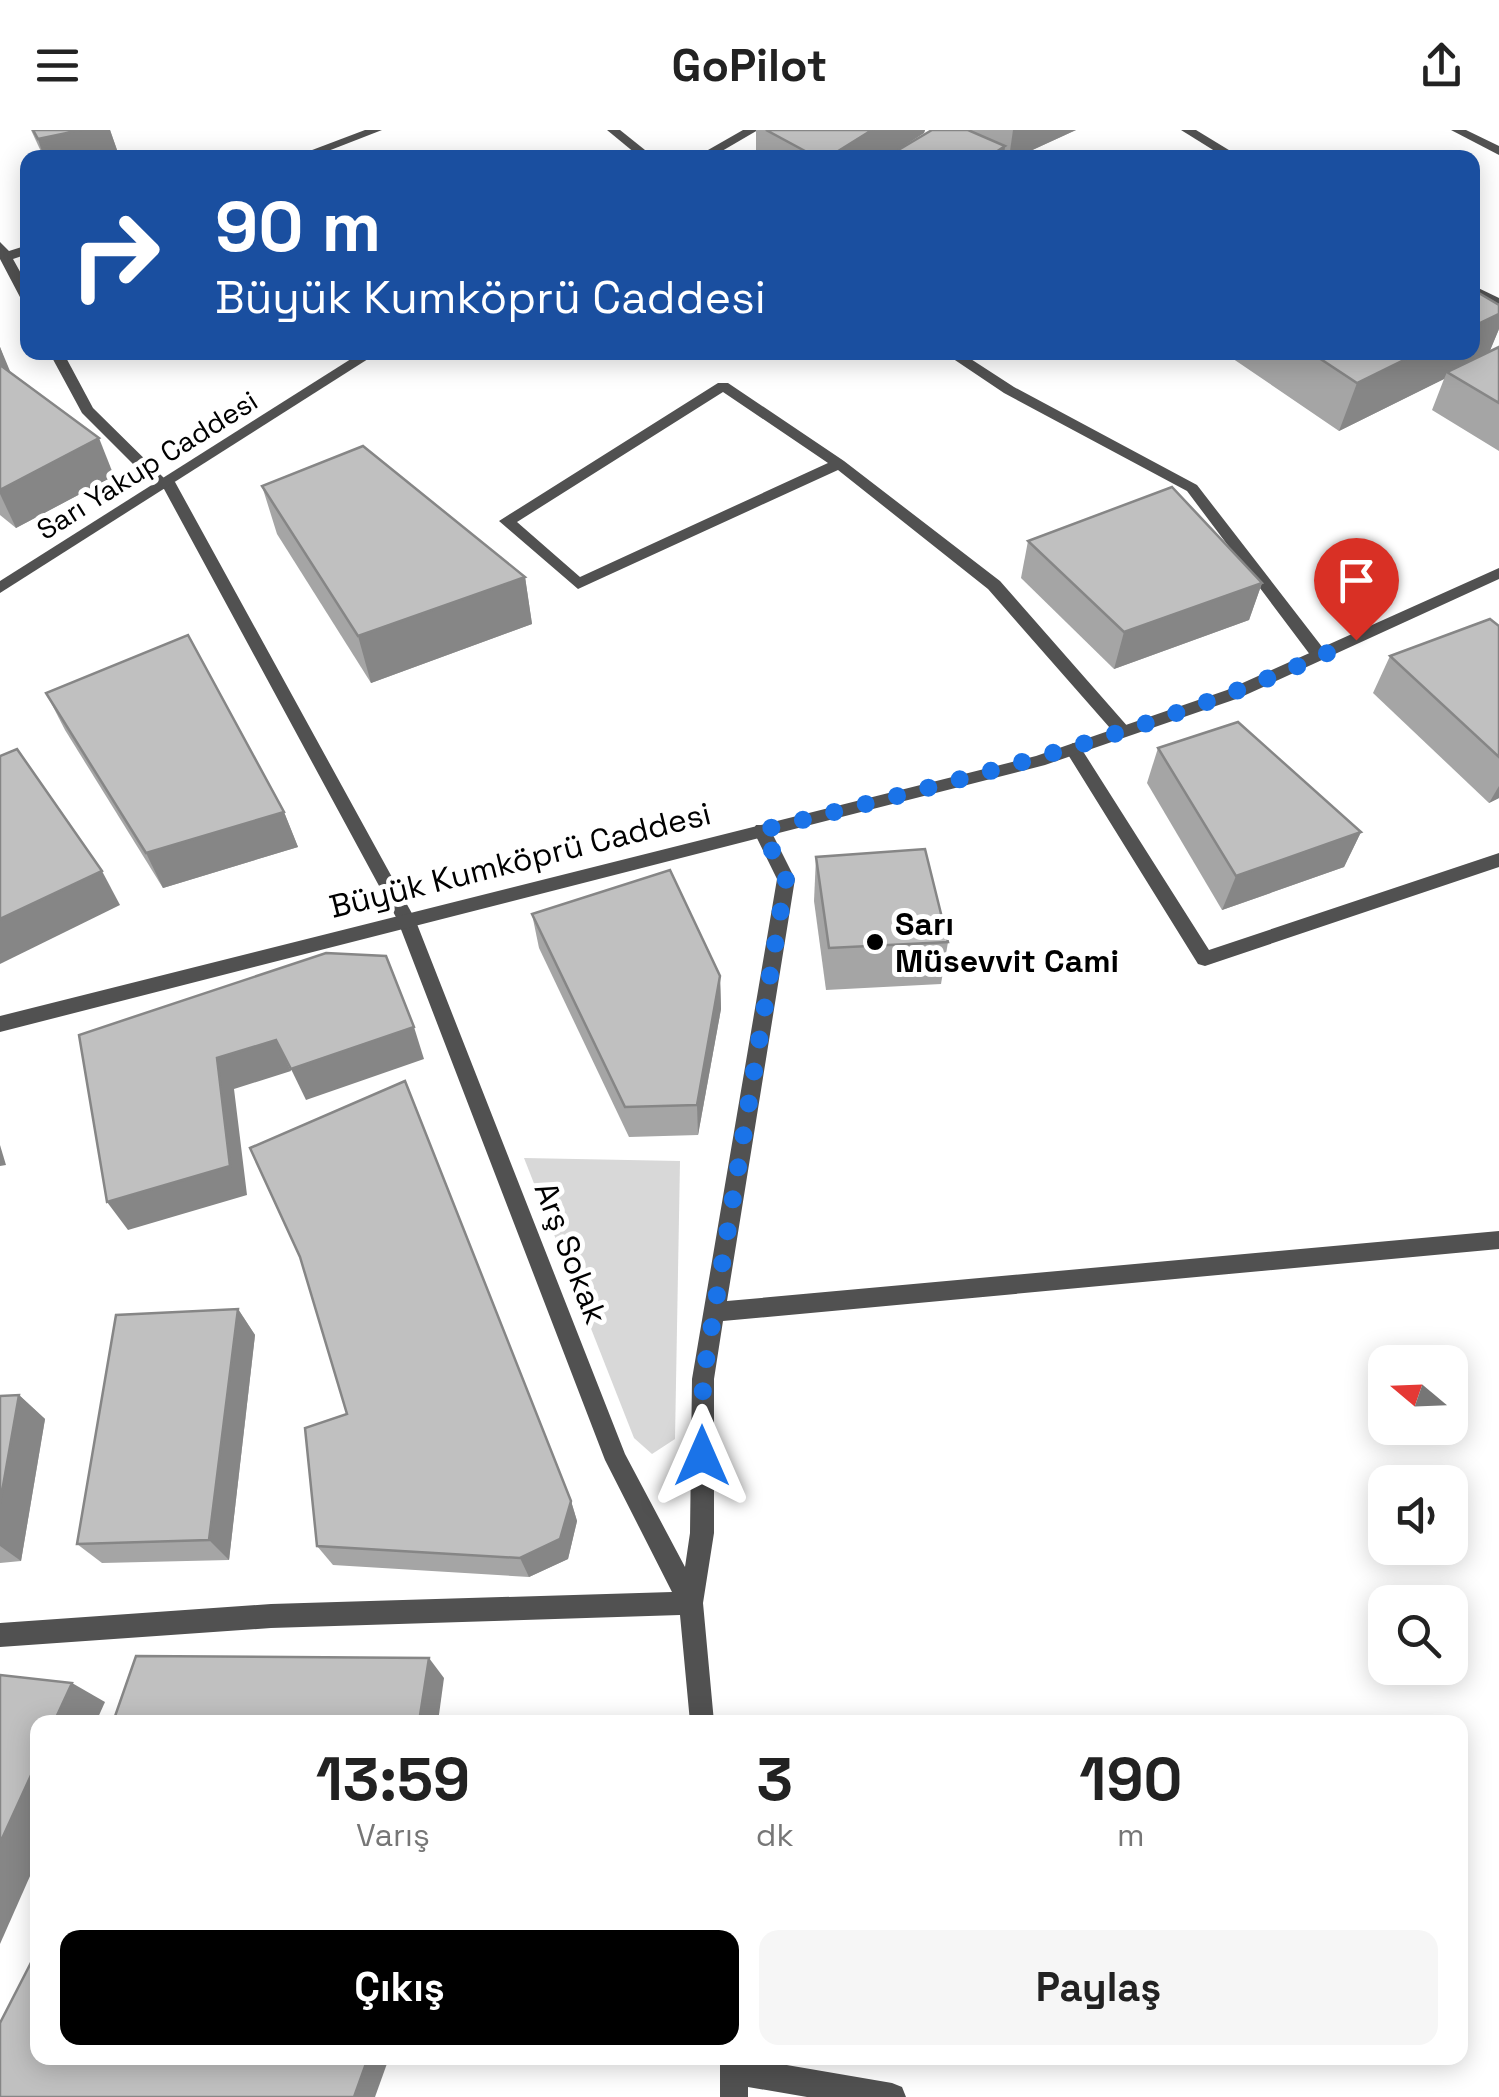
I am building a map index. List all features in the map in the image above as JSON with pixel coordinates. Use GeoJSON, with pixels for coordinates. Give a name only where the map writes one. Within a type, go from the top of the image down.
{"type":"FeatureCollection","features":[{"type":"Feature","properties":{"kind":"street"},"geometry":{"type":"LineString","coordinates":[[320,150],[376,130]]}},
{"type":"Feature","properties":{"kind":"street"},"geometry":{"type":"LineString","coordinates":[[614,130],[639,150]]}},
{"type":"Feature","properties":{"kind":"street"},"geometry":{"type":"LineString","coordinates":[[715,150],[752,130]]}},
{"type":"Feature","properties":{"kind":"street"},"geometry":{"type":"LineString","coordinates":[[1187,130],[1222,150]]}},
{"type":"Feature","properties":{"kind":"street"},"geometry":{"type":"LineString","coordinates":[[1457,130],[1499,151]]}},
{"type":"Feature","properties":{"kind":"street"},"geometry":{"type":"LineString","coordinates":[[2,251],[20,284]]}},
{"type":"Feature","properties":{"kind":"street","name":"Arş Sokak"},"geometry":{"type":"LineString","coordinates":[[60,360],[87,410],[165,484],[406,919],[616,1460],[690,1603]]}},
{"type":"Feature","properties":{"kind":"street","name":"Sarı Yakup Caddesi"},"geometry":{"type":"LineString","coordinates":[[0,588],[359,360]]}},
{"type":"Feature","properties":{"kind":"street"},"geometry":{"type":"LineString","coordinates":[[962,360],[1009,390],[1192,488],[1320,656]]}},
{"type":"Feature","properties":{"kind":"street"},"geometry":{"type":"LineString","coordinates":[[839,464],[578,584],[507,521],[723,386],[839,464],[994,585],[1123,732]]}},
{"type":"Feature","properties":{"kind":"street","name":"Büyük Kumköprü Caddesi"},"geometry":{"type":"LineString","coordinates":[[0,1024],[1074,749],[1233,694],[1499,573]]}},
{"type":"Feature","properties":{"kind":"street"},"geometry":{"type":"LineString","coordinates":[[1074,749],[1205,959],[1499,860]]}},
{"type":"Feature","properties":{"kind":"street"},"geometry":{"type":"LineString","coordinates":[[701,1715],[690,1603],[702,1534],[703,1379],[786,879],[762,830]]}},
{"type":"Feature","properties":{"kind":"street"},"geometry":{"type":"LineString","coordinates":[[713,1312],[1499,1240]]}},
{"type":"Feature","properties":{"kind":"street"},"geometry":{"type":"LineString","coordinates":[[0,1635],[271,1616],[690,1603]]}},
{"type":"Feature","properties":{"kind":"street"},"geometry":{"type":"LineString","coordinates":[[734,2075],[892,2097]]}},
{"type":"Feature","properties":{"kind":"shaded area"},"geometry":{"type":"Polygon","coordinates":[[[524,1158],[680,1161],[675,1439],[652,1454],[634,1438],[524,1158]]]}},
{"type":"Feature","properties":{"kind":"building"},"geometry":{"type":"Polygon","coordinates":[[[33,130],[81,130],[38,139],[33,130]]]}},
{"type":"Feature","properties":{"kind":"building"},"geometry":{"type":"Polygon","coordinates":[[[766,130],[872,130],[840,150],[803,150],[766,130]]]}},
{"type":"Feature","properties":{"kind":"building"},"geometry":{"type":"Polygon","coordinates":[[[932,130],[968,130],[1005,146],[999,150],[898,150],[932,130]]]}},
{"type":"Feature","properties":{"kind":"building"},"geometry":{"type":"Polygon","coordinates":[[[1480,294],[1499,305],[1499,314],[1480,323],[1480,294]]]}},
{"type":"Feature","properties":{"kind":"building"},"geometry":{"type":"Polygon","coordinates":[[[1499,347],[1499,403],[1447,372],[1480,360],[1480,356],[1499,347]]]}},
{"type":"Feature","properties":{"kind":"building"},"geometry":{"type":"Polygon","coordinates":[[[1322,360],[1404,360],[1357,383],[1322,360]]]}},
{"type":"Feature","properties":{"kind":"building"},"geometry":{"type":"Polygon","coordinates":[[[0,365],[99,438],[0,490],[0,365]]]}},
{"type":"Feature","properties":{"kind":"building"},"geometry":{"type":"Polygon","coordinates":[[[363,446],[525,577],[358,636],[262,486],[363,446]]]}},
{"type":"Feature","properties":{"kind":"building"},"geometry":{"type":"Polygon","coordinates":[[[1172,487],[1262,583],[1124,632],[1028,541],[1172,487]]]}},
{"type":"Feature","properties":{"kind":"building"},"geometry":{"type":"Polygon","coordinates":[[[1490,619],[1499,626],[1499,757],[1390,656],[1490,619]]]}},
{"type":"Feature","properties":{"kind":"building"},"geometry":{"type":"Polygon","coordinates":[[[188,635],[284,812],[146,853],[46,693],[188,635]]]}},
{"type":"Feature","properties":{"kind":"building"},"geometry":{"type":"Polygon","coordinates":[[[1238,722],[1361,832],[1236,876],[1158,748],[1238,722]]]}},
{"type":"Feature","properties":{"kind":"building"},"geometry":{"type":"Polygon","coordinates":[[[17,749],[102,871],[0,919],[0,756],[17,749]]]}},
{"type":"Feature","properties":{"kind":"building"},"geometry":{"type":"Polygon","coordinates":[[[925,849],[948,942],[829,948],[816,857],[925,849]]]}},
{"type":"Feature","properties":{"kind":"building"},"geometry":{"type":"Polygon","coordinates":[[[670,870],[720,976],[697,1105],[625,1107],[532,914],[670,870]]]}},
{"type":"Feature","properties":{"kind":"building"},"geometry":{"type":"Polygon","coordinates":[[[326,953],[386,956],[414,1027],[291,1069],[276,1040],[217,1058],[230,1166],[107,1202],[79,1035],[326,953]]]}},
{"type":"Feature","properties":{"kind":"building"},"geometry":{"type":"Polygon","coordinates":[[[405,1081],[571,1501],[560,1539],[520,1558],[317,1546],[305,1428],[347,1414],[300,1257],[250,1148],[405,1081]]]}},
{"type":"Feature","properties":{"kind":"building"},"geometry":{"type":"Polygon","coordinates":[[[238,1309],[209,1540],[77,1544],[116,1315],[238,1309]]]}},
{"type":"Feature","properties":{"kind":"building"},"geometry":{"type":"Polygon","coordinates":[[[19,1395],[0,1503],[0,1396],[19,1395]]]}},
{"type":"Feature","properties":{"kind":"building"},"geometry":{"type":"Polygon","coordinates":[[[136,1656],[429,1658],[420,1715],[115,1715],[136,1656]]]}},
{"type":"Feature","properties":{"kind":"building"},"geometry":{"type":"Polygon","coordinates":[[[0,1675],[72,1683],[57,1715],[30,1715],[30,1777],[0,1843],[0,1675]]]}},
{"type":"Feature","properties":{"kind":"building"},"geometry":{"type":"Polygon","coordinates":[[[30,1965],[30,2065],[365,2065],[354,2097],[0,2097],[0,2023],[30,1965]]]}},
{"type":"Feature","properties":{"kind":"place","name":"Sarı Müsevvit Cami"},"geometry":{"type":"Point","coordinates":[875,942]}},
{"type":"Feature","properties":{"kind":"route"},"geometry":{"type":"LineString","coordinates":[[702,1456],[703,1379],[786,879],[762,830],[1040,760],[1233,694],[1356,640]]}}]}
